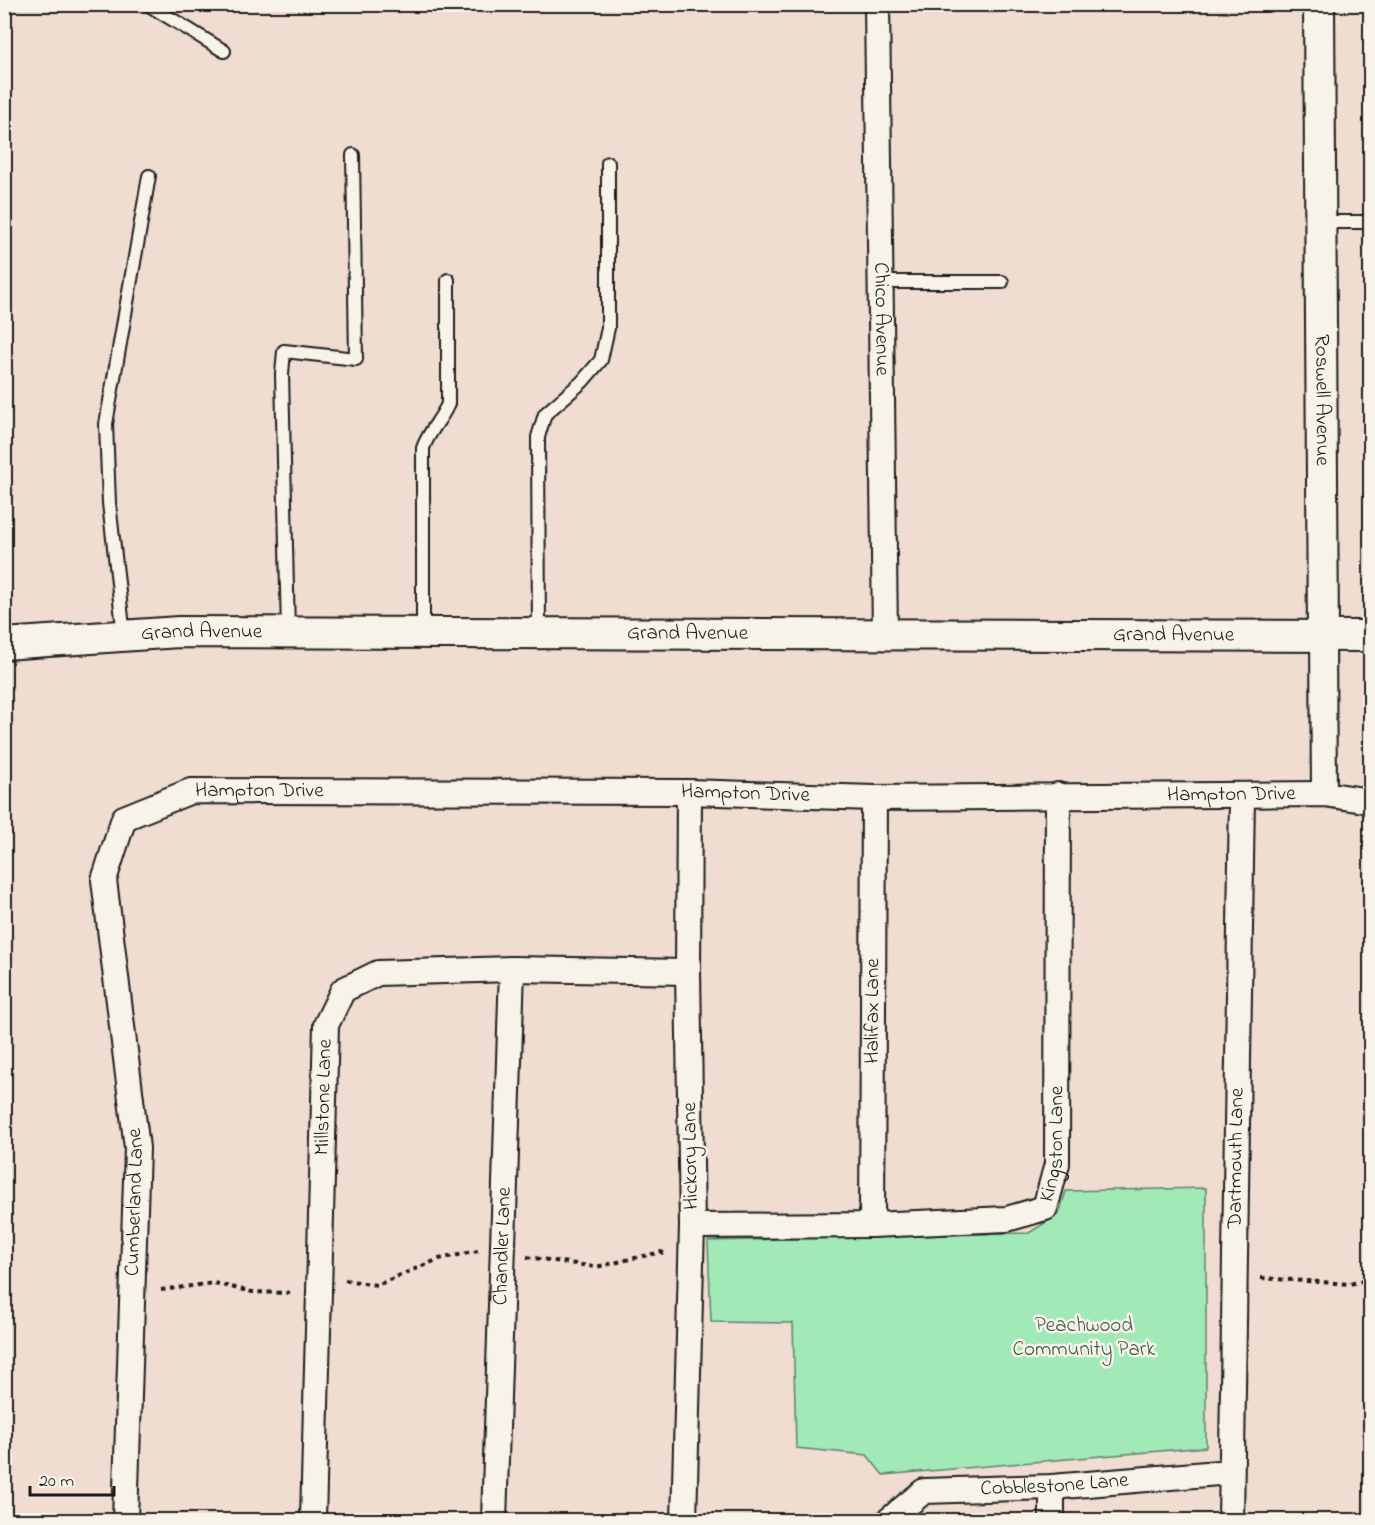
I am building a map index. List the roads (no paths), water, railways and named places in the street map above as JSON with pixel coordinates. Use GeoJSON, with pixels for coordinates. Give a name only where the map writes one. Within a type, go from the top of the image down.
{"type":"FeatureCollection","features":[{"type":"Feature","properties":{"kind":"street","name":"Chico Avenue"},"geometry":{"type":"LineString","coordinates":[[877,4],[885,634]]}},
{"type":"Feature","properties":{"kind":"street","name":"Roswell Avenue"},"geometry":{"type":"LineString","coordinates":[[1319,4],[1324,794]]}},
{"type":"Feature","properties":{"kind":"street","name":"Grand Avenue"},"geometry":{"type":"LineString","coordinates":[[4,644],[179,632],[1371,636]]}},
{"type":"Feature","properties":{"kind":"street","name":"Hampton Drive"},"geometry":{"type":"LineString","coordinates":[[124,818],[191,791],[689,792],[874,798],[1324,794],[1371,801]]}},
{"type":"Feature","properties":{"kind":"street","name":"Hickory Lane"},"geometry":{"type":"LineString","coordinates":[[684,1521],[692,1226],[687,972],[689,792]]}},
{"type":"Feature","properties":{"kind":"street","name":"Kingston Lane"},"geometry":{"type":"LineString","coordinates":[[692,1226],[872,1225],[1007,1219],[1045,1208],[1057,1164],[1058,795]]}},
{"type":"Feature","properties":{"kind":"street","name":"Dartmouth Lane"},"geometry":{"type":"LineString","coordinates":[[1231,1521],[1242,796]]}},
{"type":"Feature","properties":{"kind":"street","name":"Halifax Lane"},"geometry":{"type":"LineString","coordinates":[[872,1225],[874,798]]}},
{"type":"Feature","properties":{"kind":"street","name":"Cumberland Lane"},"geometry":{"type":"LineString","coordinates":[[124,818],[104,880],[137,1148],[125,1521]]}},
{"type":"Feature","properties":{"kind":"street","name":"Millstone Lane"},"geometry":{"type":"LineString","coordinates":[[313,1521],[326,1025],[343,990],[378,973],[512,969],[687,972]]}},
{"type":"Feature","properties":{"kind":"street","name":"Chandler Lane"},"geometry":{"type":"LineString","coordinates":[[494,1521],[512,969]]}},
{"type":"Feature","properties":{"kind":"street","name":"Cobblestone Lane"},"geometry":{"type":"LineString","coordinates":[[889,1521],[924,1491],[1052,1487],[1230,1472]]}},
{"type":"Feature","properties":{"kind":"street"},"geometry":{"type":"LineString","coordinates":[[1052,1487],[1052,1521]]}},
{"type":"Feature","properties":{"kind":"lane"},"geometry":{"type":"LineString","coordinates":[[147,4],[224,51]]}},
{"type":"Feature","properties":{"kind":"lane"},"geometry":{"type":"LineString","coordinates":[[288,632],[282,374],[284,351],[356,359],[353,155]]}},
{"type":"Feature","properties":{"kind":"lane"},"geometry":{"type":"LineString","coordinates":[[539,633],[538,437],[545,414],[594,370],[601,360],[605,347],[608,328],[608,164]]}},
{"type":"Feature","properties":{"kind":"lane"},"geometry":{"type":"LineString","coordinates":[[124,636],[110,503],[106,424],[149,176]]}},
{"type":"Feature","properties":{"kind":"lane"},"geometry":{"type":"LineString","coordinates":[[1320,222],[1371,222]]}},
{"type":"Feature","properties":{"kind":"lane"},"geometry":{"type":"LineString","coordinates":[[423,633],[423,448],[428,435],[442,417],[448,404],[448,280]]}},
{"type":"Feature","properties":{"kind":"lane"},"geometry":{"type":"LineString","coordinates":[[881,282],[1002,282]]}},
{"type":"Feature","properties":{"kind":"park label","name":"Peachwood Community Park"},"geometry":{"type":"Point","coordinates":[1084,1338]}}]}
